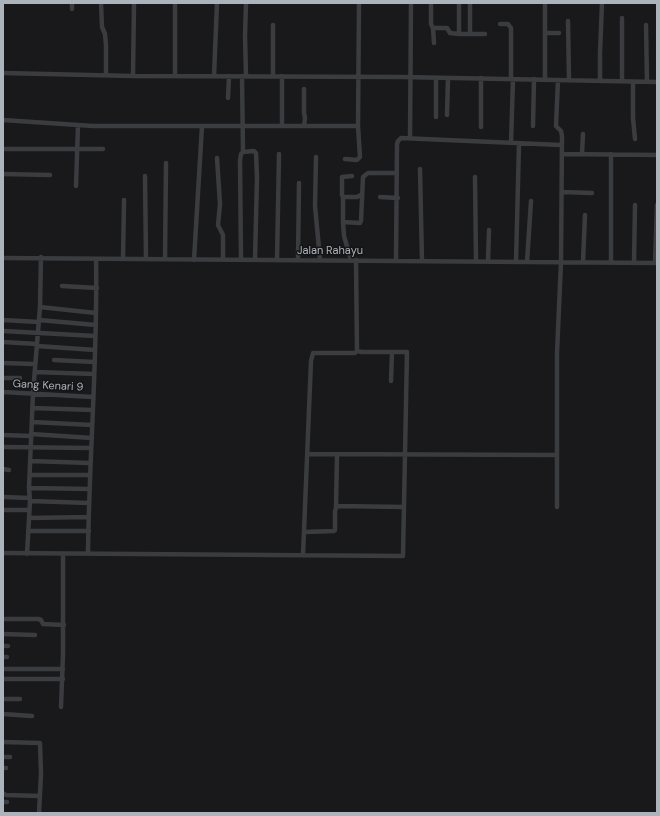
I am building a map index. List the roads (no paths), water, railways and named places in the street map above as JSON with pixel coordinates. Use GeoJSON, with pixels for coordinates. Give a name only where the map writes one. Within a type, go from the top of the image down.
{"type":"FeatureCollection","features":[{"type":"Feature","properties":{"kind":"street"},"geometry":{"type":"LineString","coordinates":[[72,3],[72,9]]}},
{"type":"Feature","properties":{"kind":"street"},"geometry":{"type":"LineString","coordinates":[[101,3],[102,27],[105,34],[106,45],[106,75]]}},
{"type":"Feature","properties":{"kind":"street"},"geometry":{"type":"LineString","coordinates":[[133,76],[134,3]]}},
{"type":"Feature","properties":{"kind":"street"},"geometry":{"type":"LineString","coordinates":[[175,3],[175,76]]}},
{"type":"Feature","properties":{"kind":"street"},"geometry":{"type":"LineString","coordinates":[[214,76],[217,3]]}},
{"type":"Feature","properties":{"kind":"street"},"geometry":{"type":"LineString","coordinates":[[241,260],[240,160],[243,152],[246,3]]}},
{"type":"Feature","properties":{"kind":"street"},"geometry":{"type":"LineString","coordinates":[[345,159],[359,159],[359,3]]}},
{"type":"Feature","properties":{"kind":"street"},"geometry":{"type":"LineString","coordinates":[[410,3],[410,138]]}},
{"type":"Feature","properties":{"kind":"street"},"geometry":{"type":"LineString","coordinates":[[431,3],[431,24],[433,28],[434,42]]}},
{"type":"Feature","properties":{"kind":"street"},"geometry":{"type":"LineString","coordinates":[[459,3],[459,34]]}},
{"type":"Feature","properties":{"kind":"street"},"geometry":{"type":"LineString","coordinates":[[470,3],[470,34]]}},
{"type":"Feature","properties":{"kind":"street"},"geometry":{"type":"LineString","coordinates":[[544,3],[545,80]]}},
{"type":"Feature","properties":{"kind":"street"},"geometry":{"type":"LineString","coordinates":[[600,81],[602,3]]}},
{"type":"Feature","properties":{"kind":"street"},"geometry":{"type":"LineString","coordinates":[[622,18],[622,82]]}},
{"type":"Feature","properties":{"kind":"street"},"geometry":{"type":"LineString","coordinates":[[568,21],[569,80]]}},
{"type":"Feature","properties":{"kind":"street"},"geometry":{"type":"LineString","coordinates":[[500,24],[508,24],[511,28],[511,143]]}},
{"type":"Feature","properties":{"kind":"street"},"geometry":{"type":"LineString","coordinates":[[273,25],[273,76]]}},
{"type":"Feature","properties":{"kind":"street"},"geometry":{"type":"LineString","coordinates":[[646,25],[647,82]]}},
{"type":"Feature","properties":{"kind":"street"},"geometry":{"type":"LineString","coordinates":[[433,28],[447,28],[450,33],[485,34]]}},
{"type":"Feature","properties":{"kind":"street"},"geometry":{"type":"LineString","coordinates":[[544,33],[559,33]]}},
{"type":"Feature","properties":{"kind":"street"},"geometry":{"type":"LineString","coordinates":[[3,73],[133,76],[359,76],[657,82]]}},
{"type":"Feature","properties":{"kind":"street"},"geometry":{"type":"LineString","coordinates":[[228,98],[229,76]]}},
{"type":"Feature","properties":{"kind":"street"},"geometry":{"type":"LineString","coordinates":[[282,76],[282,126]]}},
{"type":"Feature","properties":{"kind":"street"},"geometry":{"type":"LineString","coordinates":[[436,78],[436,116]]}},
{"type":"Feature","properties":{"kind":"street"},"geometry":{"type":"LineString","coordinates":[[447,115],[448,78]]}},
{"type":"Feature","properties":{"kind":"street"},"geometry":{"type":"LineString","coordinates":[[481,78],[481,127]]}},
{"type":"Feature","properties":{"kind":"street"},"geometry":{"type":"LineString","coordinates":[[533,126],[534,79]]}},
{"type":"Feature","properties":{"kind":"street"},"geometry":{"type":"LineString","coordinates":[[557,507],[557,354],[562,192],[562,133],[556,126],[558,80]]}},
{"type":"Feature","properties":{"kind":"street"},"geometry":{"type":"LineString","coordinates":[[633,82],[633,118],[635,139]]}},
{"type":"Feature","properties":{"kind":"street"},"geometry":{"type":"LineString","coordinates":[[304,89],[304,126]]}},
{"type":"Feature","properties":{"kind":"street"},"geometry":{"type":"LineString","coordinates":[[3,120],[78,125],[243,127],[358,126]]}},
{"type":"Feature","properties":{"kind":"street"},"geometry":{"type":"LineString","coordinates":[[76,186],[78,125]]}},
{"type":"Feature","properties":{"kind":"street"},"geometry":{"type":"LineString","coordinates":[[194,260],[202,126]]}},
{"type":"Feature","properties":{"kind":"street"},"geometry":{"type":"LineString","coordinates":[[582,154],[583,134]]}},
{"type":"Feature","properties":{"kind":"street"},"geometry":{"type":"LineString","coordinates":[[396,260],[398,141],[402,138],[561,145]]}},
{"type":"Feature","properties":{"kind":"street"},"geometry":{"type":"LineString","coordinates":[[516,262],[519,144]]}},
{"type":"Feature","properties":{"kind":"street"},"geometry":{"type":"LineString","coordinates":[[3,149],[103,149]]}},
{"type":"Feature","properties":{"kind":"street"},"geometry":{"type":"LineString","coordinates":[[243,152],[254,151],[256,153],[257,190],[255,260]]}},
{"type":"Feature","properties":{"kind":"street"},"geometry":{"type":"LineString","coordinates":[[277,260],[279,154]]}},
{"type":"Feature","properties":{"kind":"street"},"geometry":{"type":"LineString","coordinates":[[562,154],[657,155]]}},
{"type":"Feature","properties":{"kind":"street"},"geometry":{"type":"LineString","coordinates":[[611,154],[611,263]]}},
{"type":"Feature","properties":{"kind":"street"},"geometry":{"type":"LineString","coordinates":[[316,157],[315,206],[320,259]]}},
{"type":"Feature","properties":{"kind":"street"},"geometry":{"type":"LineString","coordinates":[[217,158],[220,204],[218,225],[223,235],[223,260]]}},
{"type":"Feature","properties":{"kind":"street"},"geometry":{"type":"LineString","coordinates":[[165,259],[166,163]]}},
{"type":"Feature","properties":{"kind":"street"},"geometry":{"type":"LineString","coordinates":[[420,169],[422,261]]}},
{"type":"Feature","properties":{"kind":"street"},"geometry":{"type":"LineString","coordinates":[[343,222],[357,224],[361,223],[360,197],[362,178],[364,175],[368,173],[397,173]]}},
{"type":"Feature","properties":{"kind":"street"},"geometry":{"type":"LineString","coordinates":[[3,174],[50,176]]}},
{"type":"Feature","properties":{"kind":"street"},"geometry":{"type":"LineString","coordinates":[[145,176],[146,259]]}},
{"type":"Feature","properties":{"kind":"street"},"geometry":{"type":"LineString","coordinates":[[352,176],[342,177],[342,195],[344,236],[354,260],[357,350]]}},
{"type":"Feature","properties":{"kind":"street"},"geometry":{"type":"LineString","coordinates":[[475,177],[476,261]]}},
{"type":"Feature","properties":{"kind":"street"},"geometry":{"type":"LineString","coordinates":[[298,259],[299,183]]}},
{"type":"Feature","properties":{"kind":"street"},"geometry":{"type":"LineString","coordinates":[[562,192],[592,193]]}},
{"type":"Feature","properties":{"kind":"street"},"geometry":{"type":"LineString","coordinates":[[343,197],[360,197]]}},
{"type":"Feature","properties":{"kind":"street"},"geometry":{"type":"LineString","coordinates":[[380,197],[398,198]]}},
{"type":"Feature","properties":{"kind":"street"},"geometry":{"type":"LineString","coordinates":[[122,259],[124,200]]}},
{"type":"Feature","properties":{"kind":"street"},"geometry":{"type":"LineString","coordinates":[[527,262],[531,201]]}},
{"type":"Feature","properties":{"kind":"street"},"geometry":{"type":"LineString","coordinates":[[634,263],[635,205]]}},
{"type":"Feature","properties":{"kind":"street"},"geometry":{"type":"LineString","coordinates":[[656,263],[657,205]]}},
{"type":"Feature","properties":{"kind":"street"},"geometry":{"type":"LineString","coordinates":[[582,262],[585,215]]}},
{"type":"Feature","properties":{"kind":"street"},"geometry":{"type":"LineString","coordinates":[[488,261],[489,230]]}},
{"type":"Feature","properties":{"kind":"street","name":"Jalan Rahayu"},"geometry":{"type":"LineString","coordinates":[[3,258],[194,260],[320,259],[656,263]]}},
{"type":"Feature","properties":{"kind":"street"},"geometry":{"type":"LineString","coordinates":[[28,554],[32,408],[40,307],[41,258]]}},
{"type":"Feature","properties":{"kind":"street"},"geometry":{"type":"LineString","coordinates":[[88,554],[97,288],[96,259]]}},
{"type":"Feature","properties":{"kind":"street"},"geometry":{"type":"LineString","coordinates":[[62,286],[97,288]]}},
{"type":"Feature","properties":{"kind":"street"},"geometry":{"type":"LineString","coordinates":[[40,307],[96,312]]}},
{"type":"Feature","properties":{"kind":"street"},"geometry":{"type":"LineString","coordinates":[[3,320],[96,324]]}},
{"type":"Feature","properties":{"kind":"street"},"geometry":{"type":"LineString","coordinates":[[3,331],[95,336]]}},
{"type":"Feature","properties":{"kind":"street"},"geometry":{"type":"LineString","coordinates":[[3,342],[95,350]]}},
{"type":"Feature","properties":{"kind":"street"},"geometry":{"type":"LineString","coordinates":[[3,553],[403,556],[407,352],[362,352],[357,350]]}},
{"type":"Feature","properties":{"kind":"street"},"geometry":{"type":"LineString","coordinates":[[303,555],[311,361],[313,354],[354,353],[357,350]]}},
{"type":"Feature","properties":{"kind":"street"},"geometry":{"type":"LineString","coordinates":[[391,381],[392,352]]}},
{"type":"Feature","properties":{"kind":"street"},"geometry":{"type":"LineString","coordinates":[[54,360],[94,362]]}},
{"type":"Feature","properties":{"kind":"street"},"geometry":{"type":"LineString","coordinates":[[3,363],[35,364]]}},
{"type":"Feature","properties":{"kind":"street"},"geometry":{"type":"LineString","coordinates":[[35,372],[94,374]]}},
{"type":"Feature","properties":{"kind":"street"},"geometry":{"type":"LineString","coordinates":[[3,378],[20,378]]}},
{"type":"Feature","properties":{"kind":"street","name":"Gang Kenari 9"},"geometry":{"type":"LineString","coordinates":[[3,392],[93,397]]}},
{"type":"Feature","properties":{"kind":"street"},"geometry":{"type":"LineString","coordinates":[[32,408],[93,410]]}},
{"type":"Feature","properties":{"kind":"street"},"geometry":{"type":"LineString","coordinates":[[32,422],[92,424]]}},
{"type":"Feature","properties":{"kind":"street"},"geometry":{"type":"LineString","coordinates":[[3,435],[92,438]]}},
{"type":"Feature","properties":{"kind":"street"},"geometry":{"type":"LineString","coordinates":[[3,447],[91,448]]}},
{"type":"Feature","properties":{"kind":"street"},"geometry":{"type":"LineString","coordinates":[[308,454],[557,455]]}},
{"type":"Feature","properties":{"kind":"street"},"geometry":{"type":"LineString","coordinates":[[304,532],[335,530],[337,454]]}},
{"type":"Feature","properties":{"kind":"street"},"geometry":{"type":"LineString","coordinates":[[30,461],[90,463]]}},
{"type":"Feature","properties":{"kind":"street"},"geometry":{"type":"LineString","coordinates":[[3,469],[9,470]]}},
{"type":"Feature","properties":{"kind":"street"},"geometry":{"type":"LineString","coordinates":[[30,475],[90,475]]}},
{"type":"Feature","properties":{"kind":"street"},"geometry":{"type":"LineString","coordinates":[[29,488],[90,489]]}},
{"type":"Feature","properties":{"kind":"street"},"geometry":{"type":"LineString","coordinates":[[3,497],[89,503]]}},
{"type":"Feature","properties":{"kind":"street"},"geometry":{"type":"LineString","coordinates":[[336,508],[341,506],[404,507]]}},
{"type":"Feature","properties":{"kind":"street"},"geometry":{"type":"LineString","coordinates":[[3,510],[29,510]]}},
{"type":"Feature","properties":{"kind":"street"},"geometry":{"type":"LineString","coordinates":[[29,518],[89,517]]}},
{"type":"Feature","properties":{"kind":"street"},"geometry":{"type":"LineString","coordinates":[[29,531],[88,531]]}},
{"type":"Feature","properties":{"kind":"street"},"geometry":{"type":"LineString","coordinates":[[61,707],[64,625],[63,554]]}},
{"type":"Feature","properties":{"kind":"street"},"geometry":{"type":"LineString","coordinates":[[3,619],[38,619],[41,620],[43,624],[64,625]]}},
{"type":"Feature","properties":{"kind":"street"},"geometry":{"type":"LineString","coordinates":[[3,634],[35,635]]}},
{"type":"Feature","properties":{"kind":"street"},"geometry":{"type":"LineString","coordinates":[[3,669],[63,669]]}},
{"type":"Feature","properties":{"kind":"street"},"geometry":{"type":"LineString","coordinates":[[3,679],[62,679]]}},
{"type":"Feature","properties":{"kind":"street"},"geometry":{"type":"LineString","coordinates":[[3,699],[20,699]]}},
{"type":"Feature","properties":{"kind":"street"},"geometry":{"type":"LineString","coordinates":[[3,714],[32,716]]}},
{"type":"Feature","properties":{"kind":"street"},"geometry":{"type":"LineString","coordinates":[[3,742],[40,744],[41,762],[39,813]]}},
{"type":"Feature","properties":{"kind":"street"},"geometry":{"type":"LineString","coordinates":[[3,757],[10,757]]}},
{"type":"Feature","properties":{"kind":"street"},"geometry":{"type":"LineString","coordinates":[[3,793],[6,795],[40,796]]}}]}
